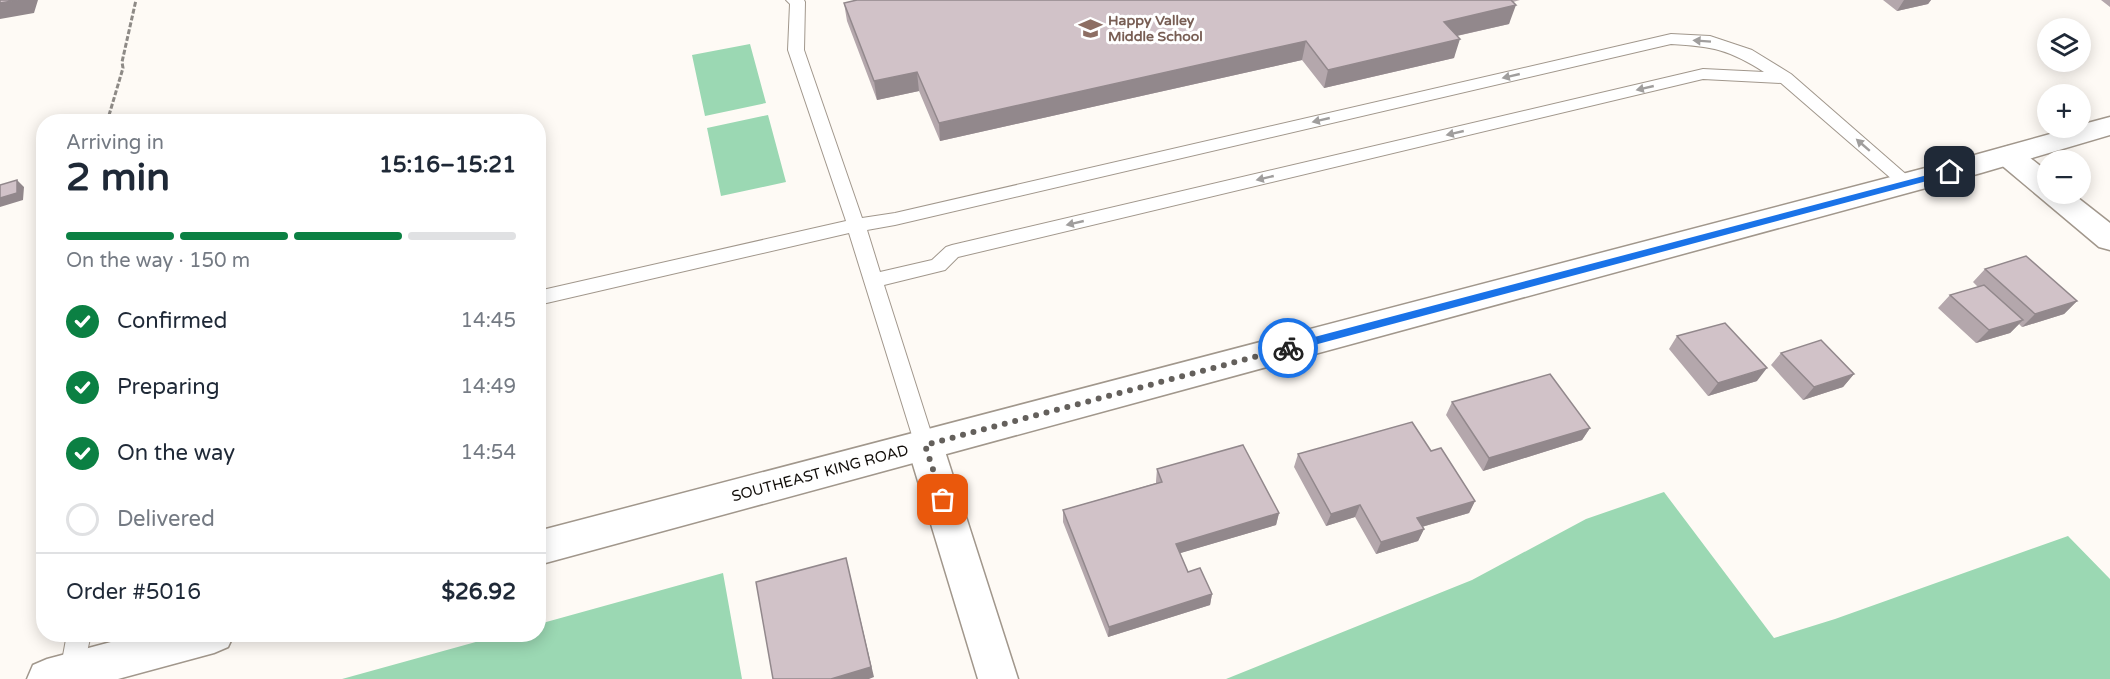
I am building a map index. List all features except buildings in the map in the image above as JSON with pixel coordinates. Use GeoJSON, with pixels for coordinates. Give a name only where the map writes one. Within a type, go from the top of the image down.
{"type":"FeatureCollection","features":[{"type":"Feature","properties":{"kind":"main road","name":"SOUTHEAST KING ROAD"},"geometry":{"type":"LineString","coordinates":[[546,546],[2009,156],[2110,126]]}},
{"type":"Feature","properties":{"kind":"main road"},"geometry":{"type":"LineString","coordinates":[[2009,156],[2037,179]]}},
{"type":"Feature","properties":{"kind":"main road"},"geometry":{"type":"LineString","coordinates":[[2066,204],[2110,239]]}},
{"type":"Feature","properties":{"kind":"main road"},"geometry":{"type":"LineString","coordinates":[[925,445],[998,679]]}},
{"type":"Feature","properties":{"kind":"main road"},"geometry":{"type":"LineString","coordinates":[[66,662],[172,642]]}},
{"type":"Feature","properties":{"kind":"lane"},"geometry":{"type":"LineString","coordinates":[[793,0],[798,2],[796,50],[856,225],[925,445]]}},
{"type":"Feature","properties":{"kind":"lane"},"geometry":{"type":"LineString","coordinates":[[546,296],[856,225],[917,214],[1671,39],[1710,41],[1746,53],[1785,78],[1907,183]]}},
{"type":"Feature","properties":{"kind":"lane"},"geometry":{"type":"LineString","coordinates":[[873,281],[938,265],[952,252],[1692,77],[1703,75],[1785,78]]}},
{"type":"Feature","properties":{"kind":"path"},"geometry":{"type":"LineString","coordinates":[[109,114],[123,68],[122,62],[136,0]]}},
{"type":"Feature","properties":{"kind":"green space"},"geometry":{"type":"Polygon","coordinates":[[[750,44],[766,103],[705,116],[692,55],[750,44]]]}},
{"type":"Feature","properties":{"kind":"green space"},"geometry":{"type":"Polygon","coordinates":[[[768,115],[786,182],[721,196],[707,128],[768,115]]]}},
{"type":"Feature","properties":{"kind":"green space"},"geometry":{"type":"Polygon","coordinates":[[[1664,492],[1774,638],[1835,619],[2068,536],[2110,579],[2110,679],[1226,679],[1472,580],[1586,519],[1664,492]]]}},
{"type":"Feature","properties":{"kind":"green space"},"geometry":{"type":"Polygon","coordinates":[[[723,573],[742,679],[342,679],[476,642],[546,642],[546,622],[723,573]]]}},
{"type":"Feature","properties":{"kind":"way so far"},"geometry":{"type":"LineString","coordinates":[[943,500],[925,445],[1288,348]]}},
{"type":"Feature","properties":{"kind":"place","name":"Happy Valley Middle School"},"geometry":{"type":"Point","coordinates":[1090,28]}},
{"type":"Feature","properties":{"kind":"route"},"geometry":{"type":"LineString","coordinates":[[1288,348],[1950,172]]}}]}
